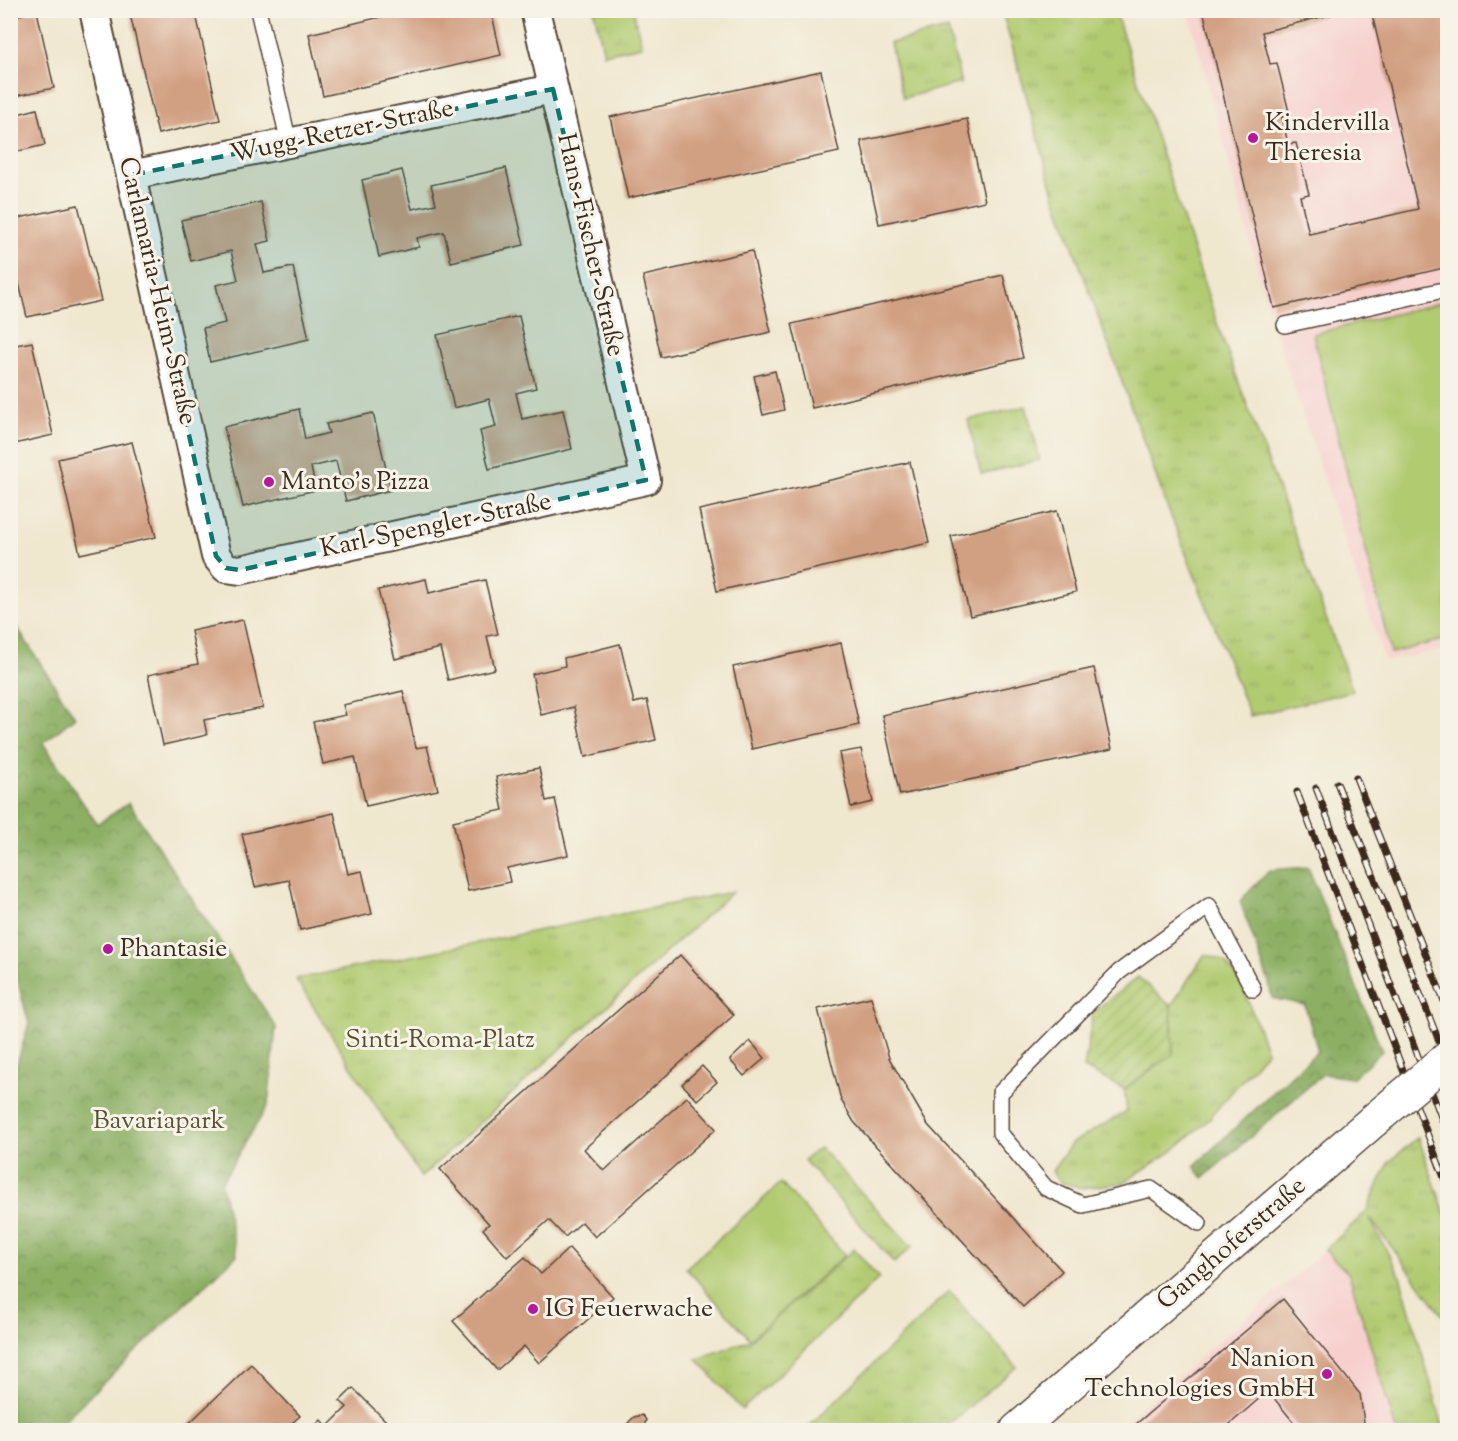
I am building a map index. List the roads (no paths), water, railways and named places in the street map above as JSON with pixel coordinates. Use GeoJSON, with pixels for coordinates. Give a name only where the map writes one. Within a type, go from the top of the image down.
{"type":"FeatureCollection","features":[{"type":"Feature","properties":{"kind":"street","name":"Carlamaria-Heim-Straße"},"geometry":{"type":"LineString","coordinates":[[94,10],[216,556],[226,568]]}},
{"type":"Feature","properties":{"kind":"street","name":"Hans-Fischer-Straße"},"geometry":{"type":"LineString","coordinates":[[535,10],[646,480]]}},
{"type":"Feature","properties":{"kind":"street","name":"Wugg-Retzer-Straße"},"geometry":{"type":"LineString","coordinates":[[131,176],[553,88]]}},
{"type":"Feature","properties":{"kind":"street","name":"Karl-Spengler-Straße"},"geometry":{"type":"LineString","coordinates":[[226,568],[240,570],[646,480]]}},
{"type":"Feature","properties":{"kind":"street","name":"Ganghoferstraße"},"geometry":{"type":"LineString","coordinates":[[1017,1431],[1448,1058]]}},
{"type":"Feature","properties":{"kind":"lane"},"geometry":{"type":"LineString","coordinates":[[258,10],[288,143]]}},
{"type":"Feature","properties":{"kind":"lane"},"geometry":{"type":"LineString","coordinates":[[1285,325],[1448,289]]}},
{"type":"Feature","properties":{"kind":"lane"},"geometry":{"type":"LineString","coordinates":[[1199,1224],[1151,1189],[1083,1205],[1046,1188],[1000,1134],[1000,1094],[1119,972],[1209,906],[1253,989]]}},
{"type":"Feature","properties":{"kind":"railway"},"geometry":{"type":"LineString","coordinates":[[1356,778],[1448,1011]]}},
{"type":"Feature","properties":{"kind":"railway"},"geometry":{"type":"LineString","coordinates":[[1337,783],[1448,1064]]}},
{"type":"Feature","properties":{"kind":"railway"},"geometry":{"type":"LineString","coordinates":[[1316,788],[1448,1135]]}},
{"type":"Feature","properties":{"kind":"railway"},"geometry":{"type":"LineString","coordinates":[[1297,792],[1448,1188]]}},
{"type":"Feature","properties":{"kind":"place","name":"Kindervilla Theresia"},"geometry":{"type":"Point","coordinates":[1253,138]}},
{"type":"Feature","properties":{"kind":"place","name":"Manto's Pizza"},"geometry":{"type":"Point","coordinates":[269,482]}},
{"type":"Feature","properties":{"kind":"place","name":"Phantasie"},"geometry":{"type":"Point","coordinates":[108,949]}},
{"type":"Feature","properties":{"kind":"place","name":"IG Feuerwache"},"geometry":{"type":"Point","coordinates":[533,1309]}},
{"type":"Feature","properties":{"kind":"place","name":"Nanion Technologies GmbH"},"geometry":{"type":"Point","coordinates":[1327,1374]}},
{"type":"Feature","properties":{"kind":"park label","name":"Sinti-Roma-Platz"},"geometry":{"type":"Point","coordinates":[440,1040]}},
{"type":"Feature","properties":{"kind":"park label","name":"Bavariapark"},"geometry":{"type":"Point","coordinates":[159,1121]}}]}
